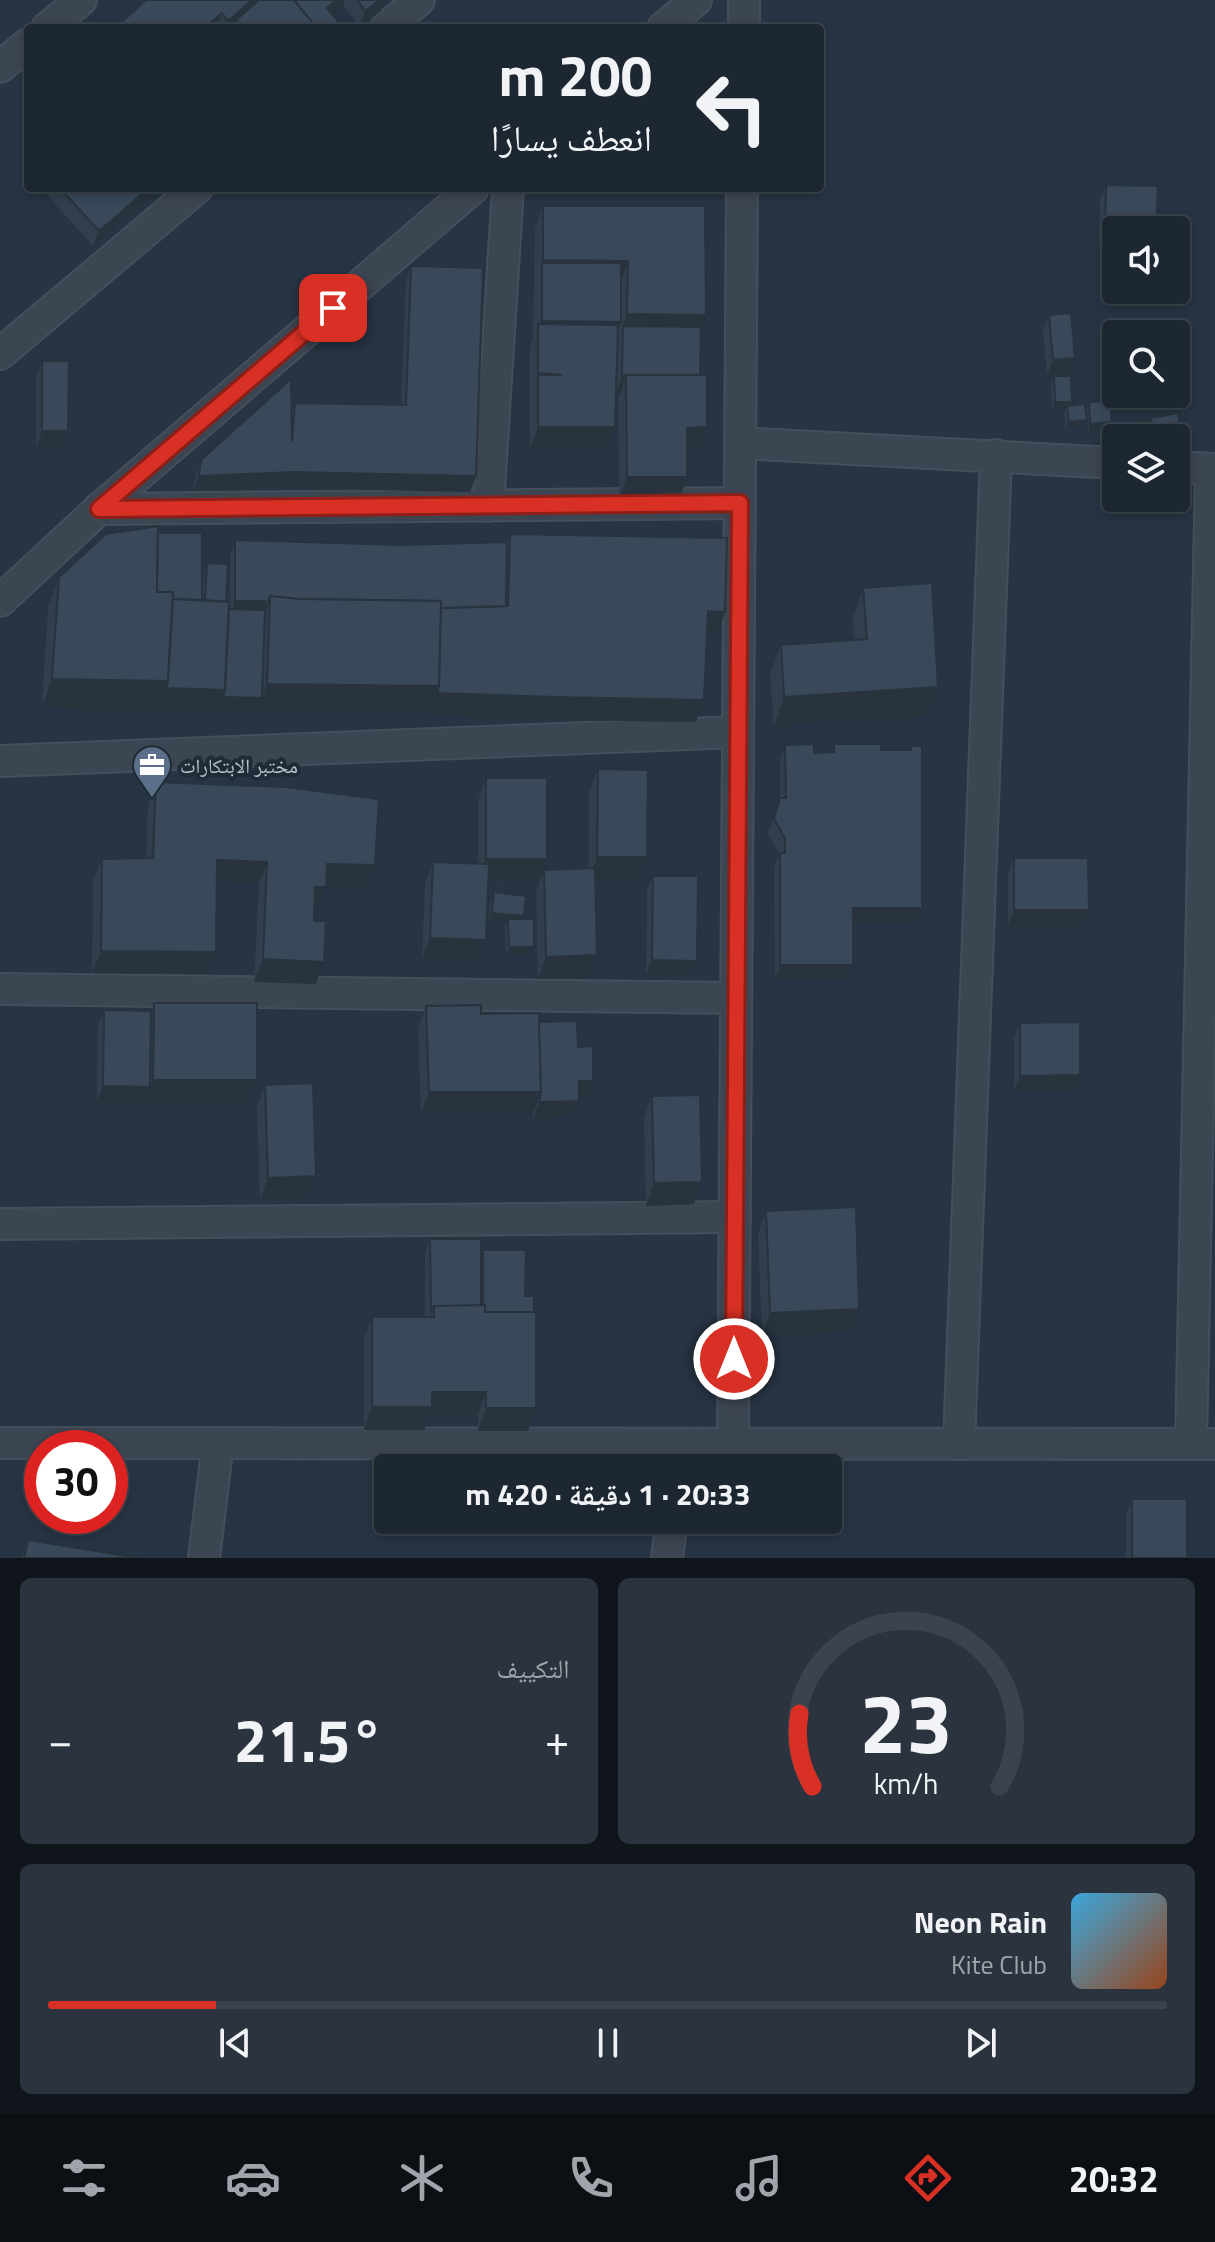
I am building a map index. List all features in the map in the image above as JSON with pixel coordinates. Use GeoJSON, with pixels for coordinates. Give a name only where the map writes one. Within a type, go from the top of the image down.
{"type":"FeatureCollection","features":[{"type":"Feature","properties":{"kind":"street"},"geometry":{"type":"LineString","coordinates":[[52,24],[81,0]]}},
{"type":"Feature","properties":{"kind":"street"},"geometry":{"type":"LineString","coordinates":[[391,24],[419,0]]}},
{"type":"Feature","properties":{"kind":"street"},"geometry":{"type":"LineString","coordinates":[[668,24],[696,0]]}},
{"type":"Feature","properties":{"kind":"street"},"geometry":{"type":"LineString","coordinates":[[744,0],[744,24]]}},
{"type":"Feature","properties":{"kind":"street"},"geometry":{"type":"LineString","coordinates":[[0,67],[24,47]]}},
{"type":"Feature","properties":{"kind":"street"},"geometry":{"type":"LineString","coordinates":[[0,354],[192,192]]}},
{"type":"Feature","properties":{"kind":"street"},"geometry":{"type":"LineString","coordinates":[[0,601],[99,509],[468,192]]}},
{"type":"Feature","properties":{"kind":"street"},"geometry":{"type":"LineString","coordinates":[[488,506],[508,192]]}},
{"type":"Feature","properties":{"kind":"street"},"geometry":{"type":"LineString","coordinates":[[733,1444],[742,192]]}},
{"type":"Feature","properties":{"kind":"street"},"geometry":{"type":"LineString","coordinates":[[740,443],[1102,462]]}},
{"type":"Feature","properties":{"kind":"street"},"geometry":{"type":"LineString","coordinates":[[959,1444],[996,455]]}},
{"type":"Feature","properties":{"kind":"street"},"geometry":{"type":"LineString","coordinates":[[689,1454],[733,1444],[1203,1444],[1213,469],[1190,468]]}},
{"type":"Feature","properties":{"kind":"street"},"geometry":{"type":"LineString","coordinates":[[99,509],[740,503]]}},
{"type":"Feature","properties":{"kind":"street"},"geometry":{"type":"LineString","coordinates":[[0,761],[738,732]]}},
{"type":"Feature","properties":{"kind":"street"},"geometry":{"type":"LineString","coordinates":[[0,989],[736,998]]}},
{"type":"Feature","properties":{"kind":"street"},"geometry":{"type":"LineString","coordinates":[[0,1224],[735,1217]]}},
{"type":"Feature","properties":{"kind":"street"},"geometry":{"type":"LineString","coordinates":[[0,1443],[218,1443],[609,1454]]}},
{"type":"Feature","properties":{"kind":"street"},"geometry":{"type":"LineString","coordinates":[[204,1558],[218,1443]]}},
{"type":"Feature","properties":{"kind":"street"},"geometry":{"type":"LineString","coordinates":[[667,1558],[670,1534]]}},
{"type":"Feature","properties":{"kind":"building"},"geometry":{"type":"Polygon","coordinates":[[[146,0],[252,0],[228,21],[222,13],[209,24],[119,24],[146,0]]]}},
{"type":"Feature","properties":{"kind":"building"},"geometry":{"type":"Polygon","coordinates":[[[259,0],[294,0],[314,24],[240,24],[236,20],[259,0]]]}},
{"type":"Feature","properties":{"kind":"building"},"geometry":{"type":"Polygon","coordinates":[[[294,0],[336,0],[327,8],[340,24],[314,24],[294,0]]]}},
{"type":"Feature","properties":{"kind":"building"},"geometry":{"type":"Polygon","coordinates":[[[357,0],[380,0],[365,11],[357,0]]]}},
{"type":"Feature","properties":{"kind":"building"},"geometry":{"type":"Polygon","coordinates":[[[1106,185],[1158,186],[1157,216],[1105,216],[1106,185]]]}},
{"type":"Feature","properties":{"kind":"building"},"geometry":{"type":"Polygon","coordinates":[[[64,192],[144,192],[99,231],[64,192]]]}},
{"type":"Feature","properties":{"kind":"building"},"geometry":{"type":"Polygon","coordinates":[[[543,206],[705,206],[706,315],[627,314],[628,261],[543,260],[543,206]]]}},
{"type":"Feature","properties":{"kind":"building"},"geometry":{"type":"Polygon","coordinates":[[[542,263],[621,263],[621,322],[542,321],[542,263]]]}},
{"type":"Feature","properties":{"kind":"building"},"geometry":{"type":"Polygon","coordinates":[[[411,266],[483,268],[476,476],[293,472],[199,476],[201,460],[291,379],[292,441],[295,403],[406,405],[411,266]]]}},
{"type":"Feature","properties":{"kind":"building"},"geometry":{"type":"Polygon","coordinates":[[[1071,313],[1075,358],[1053,360],[1049,315],[1071,313]]]}},
{"type":"Feature","properties":{"kind":"building"},"geometry":{"type":"Polygon","coordinates":[[[538,324],[618,325],[615,427],[538,427],[538,375],[562,375],[538,373],[538,324]]]}},
{"type":"Feature","properties":{"kind":"building"},"geometry":{"type":"Polygon","coordinates":[[[623,326],[701,327],[700,375],[622,375],[623,326]]]}},
{"type":"Feature","properties":{"kind":"building"},"geometry":{"type":"Polygon","coordinates":[[[42,361],[69,361],[68,431],[42,431],[42,361]]]}},
{"type":"Feature","properties":{"kind":"building"},"geometry":{"type":"Polygon","coordinates":[[[626,375],[707,375],[707,427],[687,428],[687,477],[627,477],[626,375]]]}},
{"type":"Feature","properties":{"kind":"building"},"geometry":{"type":"Polygon","coordinates":[[[1054,376],[1071,376],[1072,402],[1055,402],[1054,376]]]}},
{"type":"Feature","properties":{"kind":"building"},"geometry":{"type":"Polygon","coordinates":[[[1102,401],[1102,408],[1111,408],[1112,422],[1090,424],[1089,402],[1102,401]]]}},
{"type":"Feature","properties":{"kind":"building"},"geometry":{"type":"Polygon","coordinates":[[[1085,404],[1087,420],[1069,422],[1067,406],[1085,404]]]}},
{"type":"Feature","properties":{"kind":"building"},"geometry":{"type":"Polygon","coordinates":[[[1178,413],[1180,424],[1152,424],[1151,418],[1178,413]]]}},
{"type":"Feature","properties":{"kind":"building"},"geometry":{"type":"Polygon","coordinates":[[[158,526],[157,592],[173,592],[168,681],[52,679],[59,577],[106,534],[158,526]]]}},
{"type":"Feature","properties":{"kind":"building"},"geometry":{"type":"Polygon","coordinates":[[[158,533],[202,533],[202,600],[173,599],[173,592],[157,592],[158,533]]]}},
{"type":"Feature","properties":{"kind":"building"},"geometry":{"type":"Polygon","coordinates":[[[510,534],[727,538],[725,612],[708,611],[704,700],[437,693],[440,608],[508,606],[510,534]]]}},
{"type":"Feature","properties":{"kind":"building"},"geometry":{"type":"Polygon","coordinates":[[[235,540],[401,545],[507,542],[506,606],[440,608],[441,601],[270,596],[265,610],[265,601],[235,601],[235,540]]]}},
{"type":"Feature","properties":{"kind":"building"},"geometry":{"type":"Polygon","coordinates":[[[207,563],[228,564],[226,602],[205,600],[207,563]]]}},
{"type":"Feature","properties":{"kind":"building"},"geometry":{"type":"Polygon","coordinates":[[[932,583],[938,687],[784,697],[781,645],[867,639],[863,588],[932,583]]]}},
{"type":"Feature","properties":{"kind":"building"},"geometry":{"type":"Polygon","coordinates":[[[270,596],[441,601],[439,686],[267,684],[270,596]]]}},
{"type":"Feature","properties":{"kind":"building"},"geometry":{"type":"Polygon","coordinates":[[[173,599],[229,602],[225,690],[166,688],[173,599]]]}},
{"type":"Feature","properties":{"kind":"building"},"geometry":{"type":"Polygon","coordinates":[[[229,609],[265,610],[262,698],[223,697],[229,609]]]}},
{"type":"Feature","properties":{"kind":"building"},"geometry":{"type":"Polygon","coordinates":[[[814,744],[814,753],[834,752],[834,744],[881,744],[881,750],[911,750],[911,746],[922,746],[922,908],[853,908],[853,965],[780,965],[780,853],[785,853],[785,839],[774,818],[780,798],[786,798],[785,745],[814,744]]]}},
{"type":"Feature","properties":{"kind":"building"},"geometry":{"type":"Polygon","coordinates":[[[598,769],[648,770],[647,857],[597,857],[598,769]]]}},
{"type":"Feature","properties":{"kind":"building"},"geometry":{"type":"Polygon","coordinates":[[[486,778],[547,778],[547,859],[486,859],[486,778]]]}},
{"type":"Feature","properties":{"kind":"building"},"geometry":{"type":"Polygon","coordinates":[[[156,782],[285,787],[379,799],[375,865],[327,864],[326,887],[315,887],[314,921],[326,921],[324,962],[263,959],[267,862],[217,860],[216,952],[101,951],[102,859],[153,858],[156,782]]]}},
{"type":"Feature","properties":{"kind":"building"},"geometry":{"type":"Polygon","coordinates":[[[1014,858],[1088,858],[1089,910],[1014,910],[1014,858]]]}},
{"type":"Feature","properties":{"kind":"building"},"geometry":{"type":"Polygon","coordinates":[[[433,862],[489,864],[486,940],[430,938],[433,862]]]}},
{"type":"Feature","properties":{"kind":"building"},"geometry":{"type":"Polygon","coordinates":[[[595,868],[597,955],[546,957],[544,870],[595,868]]]}},
{"type":"Feature","properties":{"kind":"building"},"geometry":{"type":"Polygon","coordinates":[[[653,876],[698,876],[697,961],[652,960],[653,876]]]}},
{"type":"Feature","properties":{"kind":"building"},"geometry":{"type":"Polygon","coordinates":[[[494,892],[526,896],[524,916],[492,913],[494,892]]]}},
{"type":"Feature","properties":{"kind":"building"},"geometry":{"type":"Polygon","coordinates":[[[508,919],[534,919],[534,947],[509,947],[508,919]]]}},
{"type":"Feature","properties":{"kind":"building"},"geometry":{"type":"Polygon","coordinates":[[[154,1003],[257,1003],[257,1080],[153,1080],[154,1003]]]}},
{"type":"Feature","properties":{"kind":"building"},"geometry":{"type":"Polygon","coordinates":[[[481,1005],[481,1014],[539,1013],[541,1092],[429,1092],[426,1006],[481,1005]]]}},
{"type":"Feature","properties":{"kind":"building"},"geometry":{"type":"Polygon","coordinates":[[[104,1010],[151,1011],[150,1087],[103,1086],[104,1010]]]}},
{"type":"Feature","properties":{"kind":"building"},"geometry":{"type":"Polygon","coordinates":[[[577,1021],[578,1047],[593,1046],[593,1081],[579,1081],[579,1101],[539,1102],[539,1022],[577,1021]]]}},
{"type":"Feature","properties":{"kind":"building"},"geometry":{"type":"Polygon","coordinates":[[[1080,1022],[1080,1075],[1020,1076],[1020,1023],[1080,1022]]]}},
{"type":"Feature","properties":{"kind":"building"},"geometry":{"type":"Polygon","coordinates":[[[313,1083],[316,1176],[268,1178],[265,1085],[313,1083]]]}},
{"type":"Feature","properties":{"kind":"building"},"geometry":{"type":"Polygon","coordinates":[[[700,1095],[702,1182],[654,1183],[652,1096],[700,1095]]]}},
{"type":"Feature","properties":{"kind":"building"},"geometry":{"type":"Polygon","coordinates":[[[856,1207],[859,1309],[770,1313],[766,1211],[856,1207]]]}},
{"type":"Feature","properties":{"kind":"building"},"geometry":{"type":"Polygon","coordinates":[[[430,1239],[481,1239],[481,1306],[434,1306],[431,1312],[430,1239]]]}},
{"type":"Feature","properties":{"kind":"building"},"geometry":{"type":"Polygon","coordinates":[[[483,1250],[526,1250],[525,1296],[534,1296],[534,1312],[485,1312],[483,1250]]]}},
{"type":"Feature","properties":{"kind":"building"},"geometry":{"type":"Polygon","coordinates":[[[485,1305],[485,1312],[536,1312],[536,1408],[486,1408],[486,1392],[432,1392],[432,1407],[372,1407],[372,1317],[434,1317],[434,1306],[485,1305]]]}},
{"type":"Feature","properties":{"kind":"building"},"geometry":{"type":"Polygon","coordinates":[[[1132,1499],[1187,1499],[1187,1558],[1132,1558],[1132,1499]]]}},
{"type":"Feature","properties":{"kind":"building"},"geometry":{"type":"Polygon","coordinates":[[[28,1540],[138,1558],[24,1558],[28,1540]]]}},
{"type":"Feature","properties":{"kind":"place","name":"مختبر الابتكارات"},"geometry":{"type":"Point","coordinates":[152,799]}},
{"type":"Feature","properties":{"kind":"route"},"geometry":{"type":"LineString","coordinates":[[333,308],[99,509],[740,503],[734,1359]]}}]}
